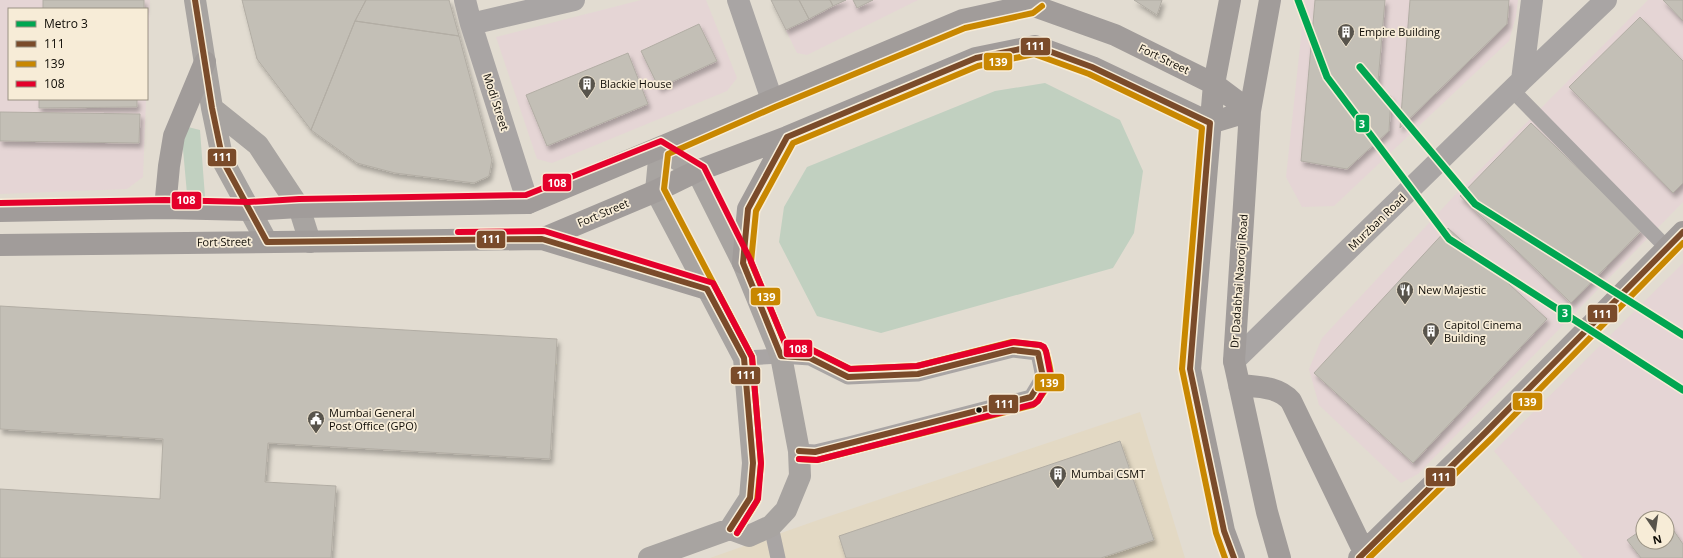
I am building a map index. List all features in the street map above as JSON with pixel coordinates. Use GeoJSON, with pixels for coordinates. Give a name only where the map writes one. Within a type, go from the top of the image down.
{"type":"FeatureCollection","features":[{"type":"Feature","properties":{"kind":"main road"},"geometry":{"type":"LineString","coordinates":[[195,0],[222,161],[267,242]]}},
{"type":"Feature","properties":{"kind":"main road"},"geometry":{"type":"LineString","coordinates":[[1230,0],[1214,84],[1190,369],[1224,531],[1234,558]]}},
{"type":"Feature","properties":{"kind":"main road","name":"Dr Dadabhai Naoroji Road"},"geometry":{"type":"LineString","coordinates":[[1270,0],[1250,110],[1234,361],[1267,512],[1280,558]]}},
{"type":"Feature","properties":{"kind":"main road"},"geometry":{"type":"LineString","coordinates":[[0,211],[165,208],[249,210],[299,207],[528,203],[660,149],[962,20],[1032,2]]}},
{"type":"Feature","properties":{"kind":"main road","name":"Fort Street"},"geometry":{"type":"LineString","coordinates":[[1032,2],[1115,35],[1214,84],[1250,110]]}},
{"type":"Feature","properties":{"kind":"main road","name":"Fort Street"},"geometry":{"type":"LineString","coordinates":[[0,245],[542,239],[656,191],[697,171],[787,137],[976,58],[1035,46],[1092,67],[1210,123]]}},
{"type":"Feature","properties":{"kind":"main road"},"geometry":{"type":"LineString","coordinates":[[165,208],[169,166],[174,136],[205,62]]}},
{"type":"Feature","properties":{"kind":"main road"},"geometry":{"type":"LineString","coordinates":[[212,108],[258,145],[299,207],[310,242]]}},
{"type":"Feature","properties":{"kind":"main road"},"geometry":{"type":"LineString","coordinates":[[1210,123],[1250,110]]}},
{"type":"Feature","properties":{"kind":"main road"},"geometry":{"type":"LineString","coordinates":[[743,263],[748,210],[787,137]]}},
{"type":"Feature","properties":{"kind":"main road"},"geometry":{"type":"LineString","coordinates":[[660,149],[697,171],[743,263],[781,356],[798,451],[800,476],[786,510],[771,526],[749,536],[730,529]]}},
{"type":"Feature","properties":{"kind":"main road"},"geometry":{"type":"LineString","coordinates":[[649,558],[730,529],[750,498],[753,463],[744,358],[656,191],[660,149]]}},
{"type":"Feature","properties":{"kind":"main road"},"geometry":{"type":"LineString","coordinates":[[1239,385],[1272,389],[1287,396],[1291,401],[1362,555],[1486,432],[1683,232]]}},
{"type":"Feature","properties":{"kind":"main road"},"geometry":{"type":"LineString","coordinates":[[542,239],[707,289]]}},
{"type":"Feature","properties":{"kind":"street","name":"Modi Street"},"geometry":{"type":"LineString","coordinates":[[465,0],[471,24],[528,203]]}},
{"type":"Feature","properties":{"kind":"street"},"geometry":{"type":"LineString","coordinates":[[471,24],[574,0]]}},
{"type":"Feature","properties":{"kind":"street"},"geometry":{"type":"LineString","coordinates":[[738,0],[772,100]]}},
{"type":"Feature","properties":{"kind":"street"},"geometry":{"type":"LineString","coordinates":[[1517,85],[1532,0]]}},
{"type":"Feature","properties":{"kind":"street","name":"Murzban Road"},"geometry":{"type":"LineString","coordinates":[[1234,361],[1606,0]]}},
{"type":"Feature","properties":{"kind":"lane"},"geometry":{"type":"LineString","coordinates":[[1517,85],[1667,248]]}},
{"type":"Feature","properties":{"kind":"lane"},"geometry":{"type":"LineString","coordinates":[[744,358],[781,356],[810,358],[848,377],[918,374],[1014,350],[1038,353],[1043,378],[1031,397],[815,452],[798,451]]}},
{"type":"Feature","properties":{"kind":"lane"},"geometry":{"type":"LineString","coordinates":[[771,526],[778,558]]}},
{"type":"Feature","properties":{"kind":"shaded area"},"geometry":{"type":"Polygon","coordinates":[[[0,0],[150,0],[148,55],[148,8],[8,8],[8,100],[146,100],[143,177],[127,189],[0,194],[0,0]]]}},
{"type":"Feature","properties":{"kind":"shaded area"},"geometry":{"type":"Polygon","coordinates":[[[641,0],[706,0],[737,78],[727,91],[552,163],[537,159],[496,37],[641,0]]]}},
{"type":"Feature","properties":{"kind":"shaded area"},"geometry":{"type":"Polygon","coordinates":[[[771,0],[918,0],[807,55],[797,53],[771,0]]]}},
{"type":"Feature","properties":{"kind":"shaded area"},"geometry":{"type":"Polygon","coordinates":[[[1305,0],[1518,0],[1516,16],[1509,41],[1334,206],[1302,207],[1286,177],[1305,0]]]}},
{"type":"Feature","properties":{"kind":"shaded area"},"geometry":{"type":"Polygon","coordinates":[[[1648,0],[1683,0],[1683,202],[1418,474],[1401,483],[1319,405],[1309,369],[1322,338],[1455,195],[1648,0]]]}},
{"type":"Feature","properties":{"kind":"shaded area"},"geometry":{"type":"Polygon","coordinates":[[[1683,263],[1683,558],[1583,558],[1494,451],[1683,263]]]}},
{"type":"Feature","properties":{"kind":"shaded area","name":"Mumbai CSMT"},"geometry":{"type":"Polygon","coordinates":[[[1140,412],[1185,558],[710,558],[818,520],[1140,412]]]}},
{"type":"Feature","properties":{"kind":"green space"},"geometry":{"type":"Polygon","coordinates":[[[1045,83],[1120,120],[1143,171],[1134,233],[1113,268],[881,333],[817,316],[779,242],[784,207],[807,167],[995,91],[1045,83]]]}},
{"type":"Feature","properties":{"kind":"green space"},"geometry":{"type":"Polygon","coordinates":[[[188,127],[200,130],[205,197],[194,206],[187,194],[182,138],[188,127]]]}},
{"type":"Feature","properties":{"kind":"building"},"geometry":{"type":"Polygon","coordinates":[[[43,0],[144,0],[144,8],[43,8],[43,0]]]}},
{"type":"Feature","properties":{"kind":"building"},"geometry":{"type":"Polygon","coordinates":[[[242,0],[366,0],[355,21],[311,130],[257,59],[242,0]]]}},
{"type":"Feature","properties":{"kind":"building"},"geometry":{"type":"Polygon","coordinates":[[[366,0],[449,0],[459,36],[355,21],[366,0]]]}},
{"type":"Feature","properties":{"kind":"building"},"geometry":{"type":"Polygon","coordinates":[[[771,0],[799,0],[809,19],[786,30],[771,0]]]}},
{"type":"Feature","properties":{"kind":"building"},"geometry":{"type":"Polygon","coordinates":[[[799,0],[830,0],[833,6],[809,19],[799,0]]]}},
{"type":"Feature","properties":{"kind":"building"},"geometry":{"type":"Polygon","coordinates":[[[830,0],[846,0],[833,6],[830,0]]]}},
{"type":"Feature","properties":{"kind":"building"},"geometry":{"type":"Polygon","coordinates":[[[853,0],[873,0],[857,8],[853,0]]]}},
{"type":"Feature","properties":{"kind":"building"},"geometry":{"type":"Polygon","coordinates":[[[1134,0],[1162,0],[1157,15],[1134,0]]]}},
{"type":"Feature","properties":{"kind":"building","name":"Empire Building"},"geometry":{"type":"Polygon","coordinates":[[[1315,0],[1385,0],[1377,94],[1391,96],[1389,131],[1347,169],[1301,161],[1315,0]]]}},
{"type":"Feature","properties":{"kind":"building"},"geometry":{"type":"Polygon","coordinates":[[[1410,0],[1509,0],[1507,24],[1400,128],[1410,0]]]}},
{"type":"Feature","properties":{"kind":"building"},"geometry":{"type":"Polygon","coordinates":[[[1663,0],[1683,0],[1683,21],[1663,0]]]}},
{"type":"Feature","properties":{"kind":"building"},"geometry":{"type":"Polygon","coordinates":[[[1640,17],[1683,61],[1683,183],[1673,193],[1569,87],[1640,17]]]}},
{"type":"Feature","properties":{"kind":"building"},"geometry":{"type":"Polygon","coordinates":[[[355,21],[459,36],[492,160],[489,176],[474,183],[395,173],[357,163],[311,130],[355,21]]]}},
{"type":"Feature","properties":{"kind":"building"},"geometry":{"type":"Polygon","coordinates":[[[699,24],[717,61],[659,88],[641,51],[699,24]]]}},
{"type":"Feature","properties":{"kind":"building","name":"Blackie House"},"geometry":{"type":"Polygon","coordinates":[[[628,53],[648,104],[547,146],[526,95],[628,53]]]}},
{"type":"Feature","properties":{"kind":"building"},"geometry":{"type":"Polygon","coordinates":[[[39,100],[137,100],[137,107],[39,108],[39,100]]]}},
{"type":"Feature","properties":{"kind":"building"},"geometry":{"type":"Polygon","coordinates":[[[0,112],[140,114],[139,143],[0,141],[0,112]]]}},
{"type":"Feature","properties":{"kind":"building"},"geometry":{"type":"Polygon","coordinates":[[[1531,123],[1642,230],[1571,303],[1460,196],[1531,123]]]}},
{"type":"Feature","properties":{"kind":"building","name":"Capitol Cinema Building"},"geometry":{"type":"Polygon","coordinates":[[[1448,228],[1547,319],[1413,463],[1314,373],[1448,228]]]}},
{"type":"Feature","properties":{"kind":"building","name":"Mumbai General Post Office (GPO)"},"geometry":{"type":"Polygon","coordinates":[[[0,306],[557,339],[550,459],[268,443],[265,482],[336,486],[331,558],[0,558],[0,489],[160,499],[163,439],[0,429],[0,306]]]}},
{"type":"Feature","properties":{"kind":"building","name":"Mumbai CSMT"},"geometry":{"type":"Polygon","coordinates":[[[1120,441],[1154,540],[1101,558],[846,558],[839,536],[1120,441]]]}},
{"type":"Feature","properties":{"kind":"building"},"geometry":{"type":"Polygon","coordinates":[[[1675,532],[1683,544],[1683,558],[1641,558],[1627,540],[1635,534],[1635,550],[1675,550],[1675,532]]]}},
{"type":"Feature","properties":{"kind":"metro line","name":"3"},"geometry":{"type":"LineString","coordinates":[[1298,0],[1327,77],[1449,239],[1683,390]]}},
{"type":"Feature","properties":{"kind":"metro line","name":"3"},"geometry":{"type":"LineString","coordinates":[[1360,67],[1475,204],[1683,335]]}},
{"type":"Feature","properties":{"kind":"transit line","name":"111"},"geometry":{"type":"LineString","coordinates":[[195,0],[212,108],[223,161],[267,242],[542,239],[707,289],[744,358],[753,463],[750,498],[730,529]]}},
{"type":"Feature","properties":{"kind":"transit line","name":"139"},"geometry":{"type":"LineString","coordinates":[[737,533],[757,501],[761,464],[752,357],[664,189],[668,154],[775,107],[965,28],[1033,13],[1042,6]]}},
{"type":"Feature","properties":{"kind":"transit line","name":"111"},"geometry":{"type":"LineString","coordinates":[[799,451],[815,452],[1031,397],[1043,377],[1038,353],[1013,350],[918,374],[848,377],[810,358],[781,356],[743,263],[748,209],[787,137],[976,58],[1035,46],[1092,67],[1210,123],[1190,369],[1224,531],[1234,558]]}},
{"type":"Feature","properties":{"kind":"transit line","name":"139"},"geometry":{"type":"LineString","coordinates":[[799,459],[817,460],[1033,405],[1048,385],[1051,379],[1049,363],[1043,346],[1039,345],[1012,342],[917,366],[850,369],[812,350],[787,348],[751,262],[756,211],[793,143],[978,66],[1034,54],[1089,74],[1202,128],[1182,369],[1216,533],[1225,558]]}},
{"type":"Feature","properties":{"kind":"transit line","name":"108"},"geometry":{"type":"LineString","coordinates":[[0,203],[165,200],[249,202],[299,199],[526,195],[661,141],[704,167],[750,259],[787,348],[812,350],[850,369],[917,366],[1014,342],[1040,345],[1044,347],[1046,351],[1051,378],[1038,401],[1034,404],[817,460],[799,459]]}},
{"type":"Feature","properties":{"kind":"transit line","name":"108"},"geometry":{"type":"LineString","coordinates":[[458,232],[544,231],[713,283],[752,357],[761,463],[758,499],[737,533]]}},
{"type":"Feature","properties":{"kind":"transit line","name":"111"},"geometry":{"type":"LineString","coordinates":[[1359,558],[1486,432],[1683,232]]}},
{"type":"Feature","properties":{"kind":"transit line","name":"139"},"geometry":{"type":"LineString","coordinates":[[1369,558],[1492,438],[1683,243]]}},
{"type":"Feature","properties":{"kind":"place","name":"Empire Building"},"geometry":{"type":"Point","coordinates":[1346,47]}},
{"type":"Feature","properties":{"kind":"place","name":"Blackie House"},"geometry":{"type":"Point","coordinates":[587,99]}},
{"type":"Feature","properties":{"kind":"place","name":"New Majestic"},"geometry":{"type":"Point","coordinates":[1405,305]}},
{"type":"Feature","properties":{"kind":"place","name":"Capitol Cinema Building"},"geometry":{"type":"Point","coordinates":[1431,346]}},
{"type":"Feature","properties":{"kind":"place","name":"Mumbai General Post Office (GPO)"},"geometry":{"type":"Point","coordinates":[316,434]}},
{"type":"Feature","properties":{"kind":"place","name":"Mumbai CSMT"},"geometry":{"type":"Point","coordinates":[1058,489]}}]}
